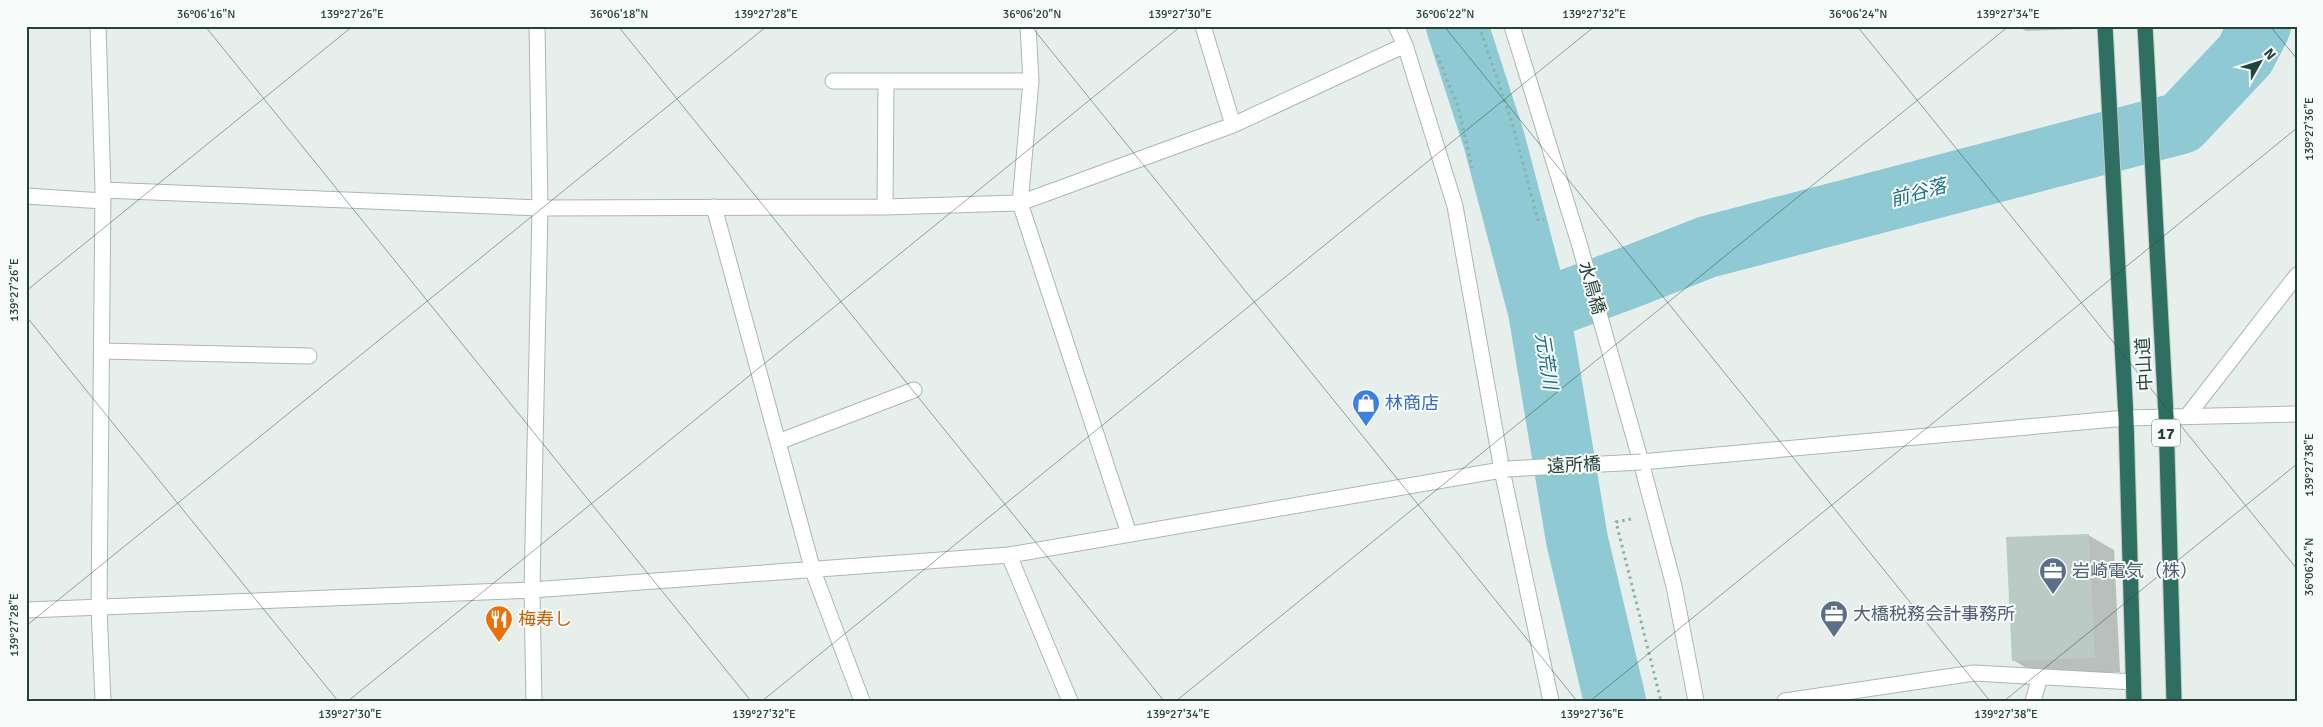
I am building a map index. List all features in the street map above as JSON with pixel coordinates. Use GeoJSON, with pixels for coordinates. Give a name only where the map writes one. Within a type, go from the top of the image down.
{"type":"FeatureCollection","features":[{"type":"Feature","properties":{"kind":"highway","name":"中山道"},"geometry":{"type":"LineString","coordinates":[[2105,26],[2126,418],[2134,701]]}},
{"type":"Feature","properties":{"kind":"highway","name":"中山道"},"geometry":{"type":"LineString","coordinates":[[2145,26],[2166,415],[2174,701]]}},
{"type":"Feature","properties":{"kind":"street"},"geometry":{"type":"LineString","coordinates":[[98,26],[103,196],[99,608],[103,701]]}},
{"type":"Feature","properties":{"kind":"street"},"geometry":{"type":"LineString","coordinates":[[534,701],[532,590],[540,208],[537,26]]}},
{"type":"Feature","properties":{"kind":"street"},"geometry":{"type":"LineString","coordinates":[[1028,26],[1031,81],[1020,203],[1129,534]]}},
{"type":"Feature","properties":{"kind":"street"},"geometry":{"type":"LineString","coordinates":[[1203,26],[1233,125]]}},
{"type":"Feature","properties":{"kind":"street"},"geometry":{"type":"LineString","coordinates":[[1396,26],[1405,45],[1455,206],[1504,470],[1550,701]]}},
{"type":"Feature","properties":{"kind":"street","name":"水鳥橋"},"geometry":{"type":"LineString","coordinates":[[1514,27],[1606,333],[1642,462],[1674,586],[1696,701]]}},
{"type":"Feature","properties":{"kind":"street"},"geometry":{"type":"LineString","coordinates":[[26,196],[103,196],[540,208],[885,207],[1020,203],[1233,125],[1405,45]]}},
{"type":"Feature","properties":{"kind":"street"},"geometry":{"type":"LineString","coordinates":[[833,81],[1031,81]]}},
{"type":"Feature","properties":{"kind":"street"},"geometry":{"type":"LineString","coordinates":[[885,207],[886,81]]}},
{"type":"Feature","properties":{"kind":"street"},"geometry":{"type":"LineString","coordinates":[[714,208],[813,570],[862,701]]}},
{"type":"Feature","properties":{"kind":"street"},"geometry":{"type":"LineString","coordinates":[[2188,415],[2297,275]]}},
{"type":"Feature","properties":{"kind":"street"},"geometry":{"type":"LineString","coordinates":[[102,351],[309,356]]}},
{"type":"Feature","properties":{"kind":"street"},"geometry":{"type":"LineString","coordinates":[[778,442],[914,390]]}},
{"type":"Feature","properties":{"kind":"street","name":"遠所橋"},"geometry":{"type":"LineString","coordinates":[[26,610],[532,590],[1010,556],[1504,470],[1642,462],[2166,415],[2297,414]]}},
{"type":"Feature","properties":{"kind":"street"},"geometry":{"type":"LineString","coordinates":[[1010,556],[1070,701]]}},
{"type":"Feature","properties":{"kind":"street"},"geometry":{"type":"LineString","coordinates":[[1785,701],[1974,673],[2134,682]]}},
{"type":"Feature","properties":{"kind":"street"},"geometry":{"type":"LineString","coordinates":[[2033,701],[2040,677]]}},
{"type":"Feature","properties":{"kind":"path"},"geometry":{"type":"LineString","coordinates":[[1479,26],[1511,119],[1538,220]]}},
{"type":"Feature","properties":{"kind":"path"},"geometry":{"type":"LineString","coordinates":[[1437,53],[1458,106]]}},
{"type":"Feature","properties":{"kind":"path"},"geometry":{"type":"LineString","coordinates":[[1616,522],[1661,701]]}},
{"type":"Feature","properties":{"kind":"building"},"geometry":{"type":"Polygon","coordinates":[[[2089,534],[2095,658],[2012,661],[2006,537],[2089,534]]]}},
{"type":"Feature","properties":{"kind":"waterway","name":"元荒川"},"geometry":{"type":"LineString","coordinates":[[1457,26],[1494,140],[1539,311],[1577,540],[1615,701]]}},
{"type":"Feature","properties":{"kind":"waterway","name":"前谷落"},"geometry":{"type":"LineString","coordinates":[[1539,311],[1707,247],[2181,123],[2245,55],[2260,26]]}},
{"type":"Feature","properties":{"kind":"place","name":"林商店"},"geometry":{"type":"Point","coordinates":[1366,427]}},
{"type":"Feature","properties":{"kind":"place","name":"岩崎電気（株）"},"geometry":{"type":"Point","coordinates":[2053,595]}},
{"type":"Feature","properties":{"kind":"place","name":"大橋税務会計事務所"},"geometry":{"type":"Point","coordinates":[1834,638]}},
{"type":"Feature","properties":{"kind":"place","name":"梅寿し"},"geometry":{"type":"Point","coordinates":[499,643]}}]}
